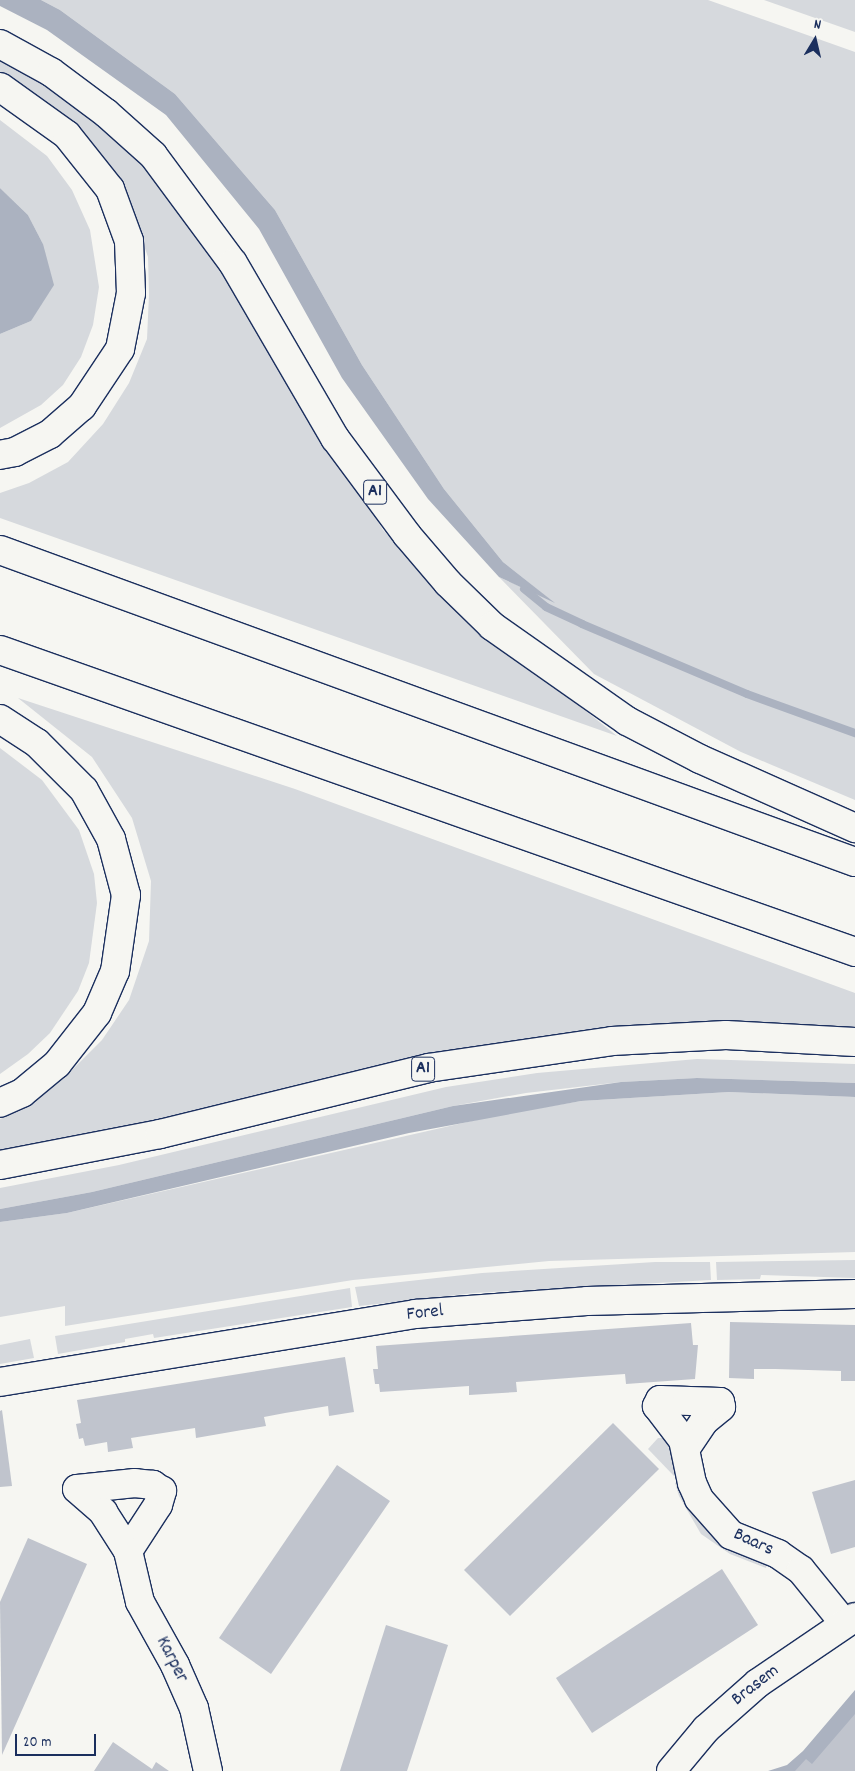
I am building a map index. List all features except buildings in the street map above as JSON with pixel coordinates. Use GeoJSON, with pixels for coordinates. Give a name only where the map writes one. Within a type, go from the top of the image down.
{"type":"FeatureCollection","features":[{"type":"Feature","properties":{"kind":"main road","name":"A1"},"geometry":{"type":"LineString","coordinates":[[0,44],[51,72],[106,112],[153,155],[233,263],[335,438],[407,535],[448,583],[492,626],[569,683],[627,721],[700,759],[855,828]]}},
{"type":"Feature","properties":{"kind":"main road"},"geometry":{"type":"LineString","coordinates":[[0,87],[67,135],[110,189],[129,242],[131,292],[120,349],[82,406],[50,434],[14,452],[0,455]]}},
{"type":"Feature","properties":{"kind":"main road"},"geometry":{"type":"LineString","coordinates":[[0,550],[855,862]]}},
{"type":"Feature","properties":{"kind":"main road"},"geometry":{"type":"LineString","coordinates":[[0,650],[855,952]]}},
{"type":"Feature","properties":{"kind":"main road"},"geometry":{"type":"LineString","coordinates":[[0,719],[37,743],[84,790],[111,839],[126,894],[115,970],[97,1013],[57,1064],[22,1093],[0,1104]]}},
{"type":"Feature","properties":{"kind":"main road","name":"A1"},"geometry":{"type":"LineString","coordinates":[[0,1164],[160,1134],[428,1068],[593,1044],[726,1035],[855,1042]]}},
{"type":"Feature","properties":{"kind":"main road","name":"Forel"},"geometry":{"type":"LineString","coordinates":[[0,1382],[415,1314],[587,1301],[855,1294]]}},
{"type":"Feature","properties":{"kind":"main road","name":"Baars"},"geometry":{"type":"LineString","coordinates":[[686,1448],[692,1483],[708,1513],[731,1535],[778,1554],[801,1570],[849,1620]]}},
{"type":"Feature","properties":{"kind":"main road","name":"Karper"},"geometry":{"type":"LineString","coordinates":[[128,1551],[158,1505],[162,1491],[154,1485],[135,1483],[67,1488],[103,1512],[128,1551],[140,1602],[175,1665],[194,1708],[208,1771]]}},
{"type":"Feature","properties":{"kind":"main road","name":"Brasem"},"geometry":{"type":"LineString","coordinates":[[671,1771],[728,1708],[765,1678],[849,1620]]}},
{"type":"Feature","properties":{"kind":"shaded area"},"geometry":{"type":"Polygon","coordinates":[[[0,0],[41,0],[60,10],[175,94],[275,210],[362,365],[444,489],[503,562],[555,603],[499,577],[428,499],[342,378],[259,229],[166,115],[47,30],[0,6],[0,0]]]}},
{"type":"Feature","properties":{"kind":"shaded area"},"geometry":{"type":"Polygon","coordinates":[[[41,0],[708,0],[855,52],[855,800],[741,752],[594,674],[499,577],[552,601],[503,562],[444,489],[362,365],[275,210],[175,94],[60,10],[41,0]]]}},
{"type":"Feature","properties":{"kind":"shaded area"},"geometry":{"type":"Polygon","coordinates":[[[764,0],[855,0],[855,32],[764,0]]]}},
{"type":"Feature","properties":{"kind":"shaded area"},"geometry":{"type":"Polygon","coordinates":[[[0,58],[81,109],[164,180],[216,252],[383,530],[465,614],[617,736],[0,518],[0,493],[29,483],[68,462],[103,424],[129,383],[147,339],[149,294],[148,257],[127,197],[101,155],[65,116],[0,72],[0,58]]]}},
{"type":"Feature","properties":{"kind":"shaded area"},"geometry":{"type":"Polygon","coordinates":[[[0,120],[47,156],[72,190],[90,230],[99,287],[93,325],[81,357],[63,385],[41,405],[0,428],[0,334],[31,321],[43,244],[28,215],[0,188],[0,120]]]}},
{"type":"Feature","properties":{"kind":"shaded area"},"geometry":{"type":"Polygon","coordinates":[[[0,188],[28,215],[43,244],[54,285],[31,321],[0,334],[0,188]]]}},
{"type":"Feature","properties":{"kind":"shaded area"},"geometry":{"type":"Polygon","coordinates":[[[18,698],[295,789],[855,993],[855,1032],[634,1032],[0,1155],[0,1119],[22,1110],[62,1080],[102,1040],[129,1000],[149,941],[151,881],[132,818],[92,757],[18,698]]]}},
{"type":"Feature","properties":{"kind":"shaded area"},"geometry":{"type":"Polygon","coordinates":[[[0,748],[42,780],[79,830],[94,874],[97,903],[89,963],[78,991],[50,1033],[28,1054],[0,1074],[0,748]]]}},
{"type":"Feature","properties":{"kind":"shaded area"},"geometry":{"type":"Polygon","coordinates":[[[697,1059],[855,1064],[855,1083],[697,1078],[621,1082],[526,1093],[453,1106],[92,1192],[0,1209],[0,1188],[119,1165],[446,1087],[537,1073],[697,1059]]]}},
{"type":"Feature","properties":{"kind":"shaded area"},"geometry":{"type":"Polygon","coordinates":[[[697,1078],[855,1083],[855,1097],[729,1092],[581,1101],[409,1133],[67,1213],[0,1222],[0,1209],[92,1192],[453,1106],[621,1082],[697,1078]]]}},
{"type":"Feature","properties":{"kind":"shaded area"},"geometry":{"type":"Polygon","coordinates":[[[729,1092],[855,1097],[855,1252],[549,1261],[353,1280],[65,1326],[65,1306],[0,1317],[0,1222],[67,1213],[498,1115],[581,1101],[729,1092]]]}},
{"type":"Feature","properties":{"kind":"shaded area"},"geometry":{"type":"Polygon","coordinates":[[[855,1260],[855,1278],[761,1275],[760,1279],[717,1280],[716,1262],[855,1260]]]}},
{"type":"Feature","properties":{"kind":"shaded area"},"geometry":{"type":"Polygon","coordinates":[[[655,1262],[710,1262],[711,1280],[474,1293],[359,1306],[355,1287],[482,1273],[655,1262]]]}},
{"type":"Feature","properties":{"kind":"shaded area"},"geometry":{"type":"Polygon","coordinates":[[[350,1288],[352,1307],[154,1338],[153,1334],[125,1339],[125,1342],[58,1354],[55,1336],[350,1288]]]}},
{"type":"Feature","properties":{"kind":"shaded area"},"geometry":{"type":"Polygon","coordinates":[[[30,1339],[34,1358],[0,1364],[0,1345],[30,1339]]]}},
{"type":"Feature","properties":{"kind":"shaded area"},"geometry":{"type":"Polygon","coordinates":[[[658,1438],[670,1438],[681,1474],[674,1476],[648,1449],[658,1438]]]}},
{"type":"Feature","properties":{"kind":"shaded area"},"geometry":{"type":"Polygon","coordinates":[[[683,1481],[767,1563],[766,1568],[730,1554],[701,1534],[679,1496],[675,1483],[683,1481]]]}},
{"type":"Feature","properties":{"kind":"shaded area"},"geometry":{"type":"Polygon","coordinates":[[[855,1690],[855,1771],[768,1771],[787,1765],[803,1751],[855,1690]]]}},
{"type":"Feature","properties":{"kind":"waterway"},"geometry":{"type":"LineString","coordinates":[[524,589],[546,607],[582,624],[747,694],[855,733]]}}]}
